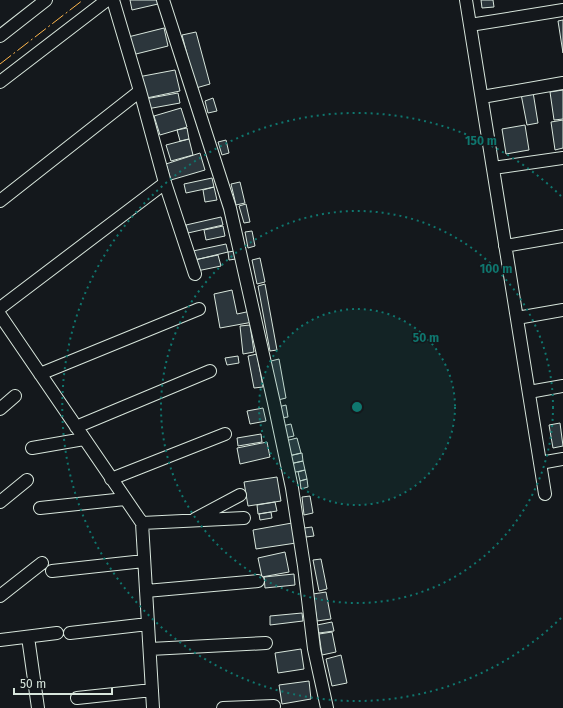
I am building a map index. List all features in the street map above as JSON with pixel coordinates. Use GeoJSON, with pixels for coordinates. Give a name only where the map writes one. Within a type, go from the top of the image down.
{"type":"FeatureCollection","features":[{"type":"Feature","properties":{"kind":"street"},"geometry":{"type":"LineString","coordinates":[[0,36],[46,0]]}},
{"type":"Feature","properties":{"kind":"street"},"geometry":{"type":"LineString","coordinates":[[0,82],[106,0]]}},
{"type":"Feature","properties":{"kind":"street"},"geometry":{"type":"LineString","coordinates":[[113,0],[165,183],[195,274]]}},
{"type":"Feature","properties":{"kind":"street"},"geometry":{"type":"LineString","coordinates":[[163,0],[230,208],[292,488],[304,566],[314,650],[327,708]]}},
{"type":"Feature","properties":{"kind":"street"},"geometry":{"type":"LineString","coordinates":[[466,0],[545,494]]}},
{"type":"Feature","properties":{"kind":"street"},"geometry":{"type":"LineString","coordinates":[[470,25],[563,10]]}},
{"type":"Feature","properties":{"kind":"street"},"geometry":{"type":"LineString","coordinates":[[482,96],[563,83]]}},
{"type":"Feature","properties":{"kind":"street"},"geometry":{"type":"LineString","coordinates":[[0,201],[140,91]]}},
{"type":"Feature","properties":{"kind":"street"},"geometry":{"type":"LineString","coordinates":[[493,168],[563,158]]}},
{"type":"Feature","properties":{"kind":"street"},"geometry":{"type":"LineString","coordinates":[[0,308],[165,183]]}},
{"type":"Feature","properties":{"kind":"street"},"geometry":{"type":"LineString","coordinates":[[505,246],[563,236]]}},
{"type":"Feature","properties":{"kind":"street"},"geometry":{"type":"LineString","coordinates":[[40,374],[199,309]]}},
{"type":"Feature","properties":{"kind":"street"},"geometry":{"type":"LineString","coordinates":[[517,318],[563,310]]}},
{"type":"Feature","properties":{"kind":"street"},"geometry":{"type":"LineString","coordinates":[[0,315],[142,523],[153,708]]}},
{"type":"Feature","properties":{"kind":"street"},"geometry":{"type":"LineString","coordinates":[[76,427],[210,371]]}},
{"type":"Feature","properties":{"kind":"street"},"geometry":{"type":"LineString","coordinates":[[528,392],[563,386]]}},
{"type":"Feature","properties":{"kind":"street"},"geometry":{"type":"LineString","coordinates":[[0,409],[15,396]]}},
{"type":"Feature","properties":{"kind":"street"},"geometry":{"type":"LineString","coordinates":[[111,479],[225,434]]}},
{"type":"Feature","properties":{"kind":"street"},"geometry":{"type":"LineString","coordinates":[[32,448],[84,439]]}},
{"type":"Feature","properties":{"kind":"street"},"geometry":{"type":"LineString","coordinates":[[540,463],[563,460]]}},
{"type":"Feature","properties":{"kind":"street"},"geometry":{"type":"LineString","coordinates":[[0,502],[27,480]]}},
{"type":"Feature","properties":{"kind":"street"},"geometry":{"type":"LineString","coordinates":[[192,521],[240,495]]}},
{"type":"Feature","properties":{"kind":"street"},"geometry":{"type":"LineString","coordinates":[[40,508],[125,499]]}},
{"type":"Feature","properties":{"kind":"street"},"geometry":{"type":"LineString","coordinates":[[142,523],[244,518]]}},
{"type":"Feature","properties":{"kind":"street"},"geometry":{"type":"LineString","coordinates":[[52,571],[144,560]]}},
{"type":"Feature","properties":{"kind":"street"},"geometry":{"type":"LineString","coordinates":[[0,596],[42,563]]}},
{"type":"Feature","properties":{"kind":"street"},"geometry":{"type":"LineString","coordinates":[[146,591],[258,582]]}},
{"type":"Feature","properties":{"kind":"street"},"geometry":{"type":"LineString","coordinates":[[70,633],[148,624]]}},
{"type":"Feature","properties":{"kind":"street"},"geometry":{"type":"LineString","coordinates":[[0,640],[57,633]]}},
{"type":"Feature","properties":{"kind":"street"},"geometry":{"type":"LineString","coordinates":[[28,637],[38,708]]}},
{"type":"Feature","properties":{"kind":"street"},"geometry":{"type":"LineString","coordinates":[[150,649],[266,643]]}},
{"type":"Feature","properties":{"kind":"street"},"geometry":{"type":"LineString","coordinates":[[77,698],[152,690]]}},
{"type":"Feature","properties":{"kind":"street"},"geometry":{"type":"LineString","coordinates":[[223,708],[274,706]]}},
{"type":"Feature","properties":{"kind":"building"},"geometry":{"type":"Polygon","coordinates":[[[130,0],[157,0],[158,4],[132,10],[130,0]]]}},
{"type":"Feature","properties":{"kind":"building"},"geometry":{"type":"Polygon","coordinates":[[[481,0],[493,0],[494,7],[482,8],[481,0]]]}},
{"type":"Feature","properties":{"kind":"building"},"geometry":{"type":"Polygon","coordinates":[[[563,20],[563,53],[558,21],[563,20]]]}},
{"type":"Feature","properties":{"kind":"building"},"geometry":{"type":"Polygon","coordinates":[[[164,28],[168,46],[132,55],[128,37],[164,28]]]}},
{"type":"Feature","properties":{"kind":"building"},"geometry":{"type":"Polygon","coordinates":[[[196,32],[210,84],[196,88],[182,35],[196,32]]]}},
{"type":"Feature","properties":{"kind":"building"},"geometry":{"type":"Polygon","coordinates":[[[175,70],[180,91],[142,99],[138,77],[175,70]]]}},
{"type":"Feature","properties":{"kind":"building"},"geometry":{"type":"Polygon","coordinates":[[[563,90],[563,119],[554,120],[550,92],[563,90]]]}},
{"type":"Feature","properties":{"kind":"building"},"geometry":{"type":"Polygon","coordinates":[[[533,92],[538,123],[527,125],[521,94],[533,92]]]}},
{"type":"Feature","properties":{"kind":"building"},"geometry":{"type":"Polygon","coordinates":[[[178,93],[180,103],[147,109],[145,99],[178,93]]]}},
{"type":"Feature","properties":{"kind":"building"},"geometry":{"type":"Polygon","coordinates":[[[213,98],[217,111],[208,113],[205,101],[213,98]]]}},
{"type":"Feature","properties":{"kind":"building"},"geometry":{"type":"Polygon","coordinates":[[[181,108],[187,127],[160,135],[154,116],[181,108]]]}},
{"type":"Feature","properties":{"kind":"building"},"geometry":{"type":"Polygon","coordinates":[[[563,120],[563,148],[555,150],[551,122],[563,120]]]}},
{"type":"Feature","properties":{"kind":"building"},"geometry":{"type":"Polygon","coordinates":[[[525,125],[529,150],[506,154],[502,129],[525,125]]]}},
{"type":"Feature","properties":{"kind":"building"},"geometry":{"type":"Polygon","coordinates":[[[187,128],[189,139],[180,141],[177,130],[187,128]]]}},
{"type":"Feature","properties":{"kind":"building"},"geometry":{"type":"Polygon","coordinates":[[[189,139],[193,155],[171,161],[166,145],[189,139]]]}},
{"type":"Feature","properties":{"kind":"building"},"geometry":{"type":"Polygon","coordinates":[[[226,140],[229,153],[222,155],[218,142],[226,140]]]}},
{"type":"Feature","properties":{"kind":"building"},"geometry":{"type":"Polygon","coordinates":[[[200,153],[205,170],[171,180],[166,164],[200,153]]]}},
{"type":"Feature","properties":{"kind":"building"},"geometry":{"type":"Polygon","coordinates":[[[212,178],[214,187],[186,193],[184,184],[212,178]]]}},
{"type":"Feature","properties":{"kind":"building"},"geometry":{"type":"Polygon","coordinates":[[[240,182],[245,203],[236,205],[231,184],[240,182]]]}},
{"type":"Feature","properties":{"kind":"building"},"geometry":{"type":"Polygon","coordinates":[[[214,187],[217,200],[205,202],[203,190],[214,187]]]}},
{"type":"Feature","properties":{"kind":"building"},"geometry":{"type":"Polygon","coordinates":[[[246,204],[250,222],[244,223],[239,206],[246,204]]]}},
{"type":"Feature","properties":{"kind":"building"},"geometry":{"type":"Polygon","coordinates":[[[221,217],[223,225],[188,233],[186,225],[221,217]]]}},
{"type":"Feature","properties":{"kind":"building"},"geometry":{"type":"Polygon","coordinates":[[[223,226],[225,236],[206,240],[204,230],[223,226]]]}},
{"type":"Feature","properties":{"kind":"building"},"geometry":{"type":"Polygon","coordinates":[[[252,231],[255,246],[248,248],[245,232],[252,231]]]}},
{"type":"Feature","properties":{"kind":"building"},"geometry":{"type":"Polygon","coordinates":[[[226,244],[228,252],[195,260],[193,251],[226,244]]]}},
{"type":"Feature","properties":{"kind":"building"},"geometry":{"type":"Polygon","coordinates":[[[235,251],[236,259],[229,260],[228,252],[235,251]]]}},
{"type":"Feature","properties":{"kind":"building"},"geometry":{"type":"Polygon","coordinates":[[[218,255],[221,266],[197,271],[194,260],[218,255]]]}},
{"type":"Feature","properties":{"kind":"building"},"geometry":{"type":"Polygon","coordinates":[[[260,258],[265,282],[257,284],[252,260],[260,258]]]}},
{"type":"Feature","properties":{"kind":"building"},"geometry":{"type":"Polygon","coordinates":[[[265,284],[277,350],[270,351],[258,286],[265,284]]]}},
{"type":"Feature","properties":{"kind":"building"},"geometry":{"type":"Polygon","coordinates":[[[232,290],[237,314],[251,311],[253,322],[220,328],[214,294],[232,290]]]}},
{"type":"Feature","properties":{"kind":"building"},"geometry":{"type":"Polygon","coordinates":[[[250,325],[254,352],[243,354],[240,326],[250,325]]]}},
{"type":"Feature","properties":{"kind":"building"},"geometry":{"type":"Polygon","coordinates":[[[257,354],[263,387],[254,388],[248,356],[257,354]]]}},
{"type":"Feature","properties":{"kind":"building"},"geometry":{"type":"Polygon","coordinates":[[[238,356],[239,363],[227,365],[225,358],[238,356]]]}},
{"type":"Feature","properties":{"kind":"building"},"geometry":{"type":"Polygon","coordinates":[[[279,359],[286,398],[278,400],[271,361],[279,359]]]}},
{"type":"Feature","properties":{"kind":"building"},"geometry":{"type":"Polygon","coordinates":[[[286,405],[288,417],[280,418],[278,407],[286,405]]]}},
{"type":"Feature","properties":{"kind":"building"},"geometry":{"type":"Polygon","coordinates":[[[263,408],[266,421],[250,424],[247,411],[263,408]]]}},
{"type":"Feature","properties":{"kind":"building"},"geometry":{"type":"Polygon","coordinates":[[[560,423],[563,446],[553,448],[549,425],[560,423]]]}},
{"type":"Feature","properties":{"kind":"building"},"geometry":{"type":"Polygon","coordinates":[[[291,424],[294,436],[285,438],[282,426],[291,424]]]}},
{"type":"Feature","properties":{"kind":"building"},"geometry":{"type":"Polygon","coordinates":[[[261,434],[262,442],[238,446],[237,438],[261,434]]]}},
{"type":"Feature","properties":{"kind":"building"},"geometry":{"type":"Polygon","coordinates":[[[297,438],[301,453],[289,456],[285,441],[297,438]]]}},
{"type":"Feature","properties":{"kind":"building"},"geometry":{"type":"Polygon","coordinates":[[[267,442],[270,457],[240,464],[237,448],[267,442]]]}},
{"type":"Feature","properties":{"kind":"building"},"geometry":{"type":"Polygon","coordinates":[[[302,453],[303,461],[290,464],[288,456],[302,453]]]}},
{"type":"Feature","properties":{"kind":"building"},"geometry":{"type":"Polygon","coordinates":[[[303,461],[305,470],[291,473],[289,464],[303,461]]]}},
{"type":"Feature","properties":{"kind":"building"},"geometry":{"type":"Polygon","coordinates":[[[305,470],[307,479],[300,481],[298,472],[305,470]]]}},
{"type":"Feature","properties":{"kind":"building"},"geometry":{"type":"Polygon","coordinates":[[[277,477],[281,501],[248,506],[244,482],[277,477]]]}},
{"type":"Feature","properties":{"kind":"building"},"geometry":{"type":"Polygon","coordinates":[[[307,479],[308,487],[301,489],[300,481],[307,479]]]}},
{"type":"Feature","properties":{"kind":"building"},"geometry":{"type":"Polygon","coordinates":[[[310,496],[313,513],[304,515],[302,497],[310,496]]]}},
{"type":"Feature","properties":{"kind":"building"},"geometry":{"type":"Polygon","coordinates":[[[275,502],[277,511],[258,514],[257,505],[275,502]]]}},
{"type":"Feature","properties":{"kind":"building"},"geometry":{"type":"Polygon","coordinates":[[[271,512],[272,518],[260,520],[259,514],[271,512]]]}},
{"type":"Feature","properties":{"kind":"building"},"geometry":{"type":"Polygon","coordinates":[[[292,523],[296,543],[256,549],[253,530],[292,523]]]}},
{"type":"Feature","properties":{"kind":"building"},"geometry":{"type":"Polygon","coordinates":[[[312,527],[314,536],[306,537],[304,528],[312,527]]]}},
{"type":"Feature","properties":{"kind":"building"},"geometry":{"type":"Polygon","coordinates":[[[285,552],[289,572],[262,577],[258,558],[285,552]]]}},
{"type":"Feature","properties":{"kind":"building"},"geometry":{"type":"Polygon","coordinates":[[[321,559],[327,589],[319,591],[313,560],[321,559]]]}},
{"type":"Feature","properties":{"kind":"building"},"geometry":{"type":"Polygon","coordinates":[[[294,574],[295,585],[265,588],[264,577],[294,574]]]}},
{"type":"Feature","properties":{"kind":"building"},"geometry":{"type":"Polygon","coordinates":[[[326,592],[331,619],[317,621],[313,594],[326,592]]]}},
{"type":"Feature","properties":{"kind":"building"},"geometry":{"type":"Polygon","coordinates":[[[302,613],[303,621],[270,625],[270,616],[302,613]]]}},
{"type":"Feature","properties":{"kind":"building"},"geometry":{"type":"Polygon","coordinates":[[[332,622],[334,631],[319,633],[317,625],[332,622]]]}},
{"type":"Feature","properties":{"kind":"building"},"geometry":{"type":"Polygon","coordinates":[[[332,632],[336,652],[322,655],[319,634],[332,632]]]}},
{"type":"Feature","properties":{"kind":"building"},"geometry":{"type":"Polygon","coordinates":[[[301,649],[304,669],[278,673],[275,653],[301,649]]]}},
{"type":"Feature","properties":{"kind":"building"},"geometry":{"type":"Polygon","coordinates":[[[341,655],[347,683],[332,686],[326,659],[341,655]]]}},
{"type":"Feature","properties":{"kind":"building"},"geometry":{"type":"Polygon","coordinates":[[[309,681],[311,699],[282,704],[279,685],[309,681]]]}},
{"type":"Feature","properties":{"kind":"power"},"geometry":{"type":"LineString","coordinates":[[0,64],[83,0]]}}]}
